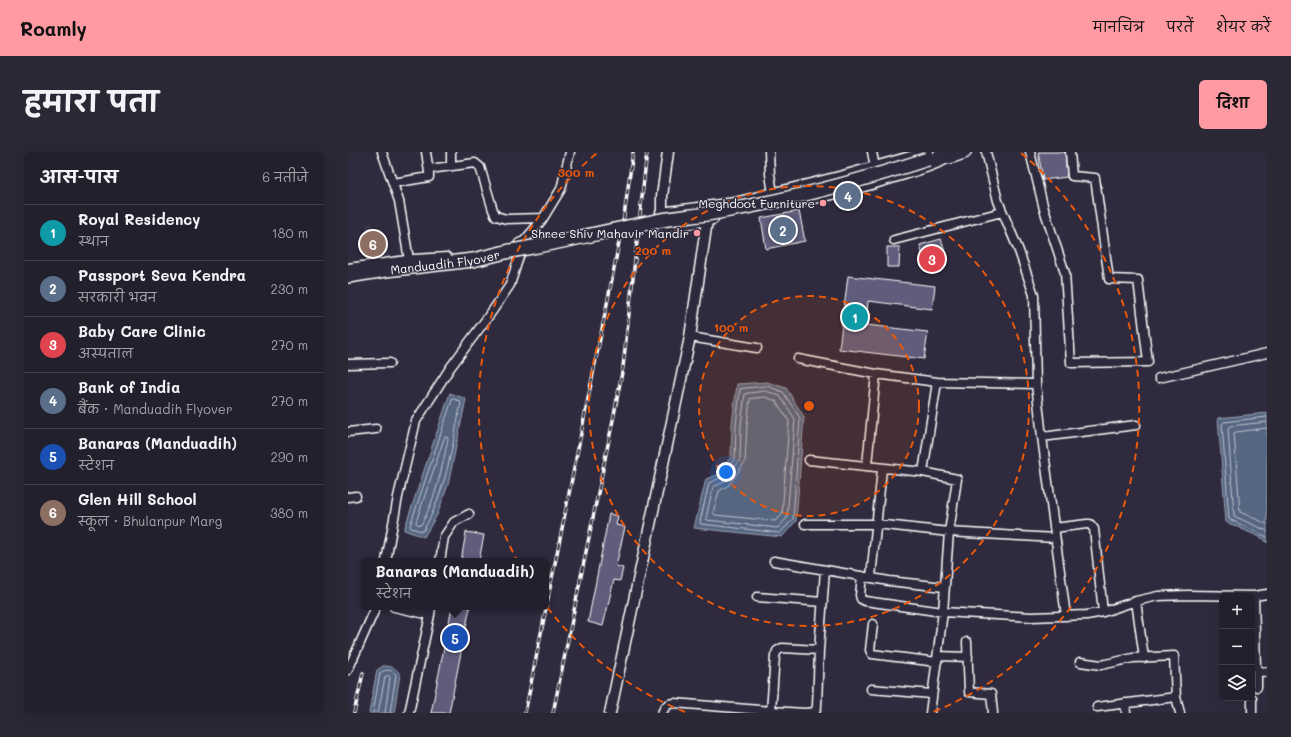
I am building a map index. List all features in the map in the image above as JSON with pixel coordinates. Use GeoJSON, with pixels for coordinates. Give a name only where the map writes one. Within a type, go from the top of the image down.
{"type":"FeatureCollection","features":[{"type":"Feature","properties":{"kind":"main road","name":"Manduadih Flyover"},"geometry":{"type":"LineString","coordinates":[[348,276],[473,260],[657,221],[719,212],[771,202],[877,176],[938,155],[964,152]]}},
{"type":"Feature","properties":{"kind":"street"},"geometry":{"type":"LineString","coordinates":[[393,183],[429,177],[426,152]]}},
{"type":"Feature","properties":{"kind":"street"},"geometry":{"type":"LineString","coordinates":[[451,152],[451,165]]}},
{"type":"Feature","properties":{"kind":"street"},"geometry":{"type":"LineString","coordinates":[[387,558],[398,496],[416,421],[450,368],[510,285],[524,241],[543,218],[561,189],[570,152]]}},
{"type":"Feature","properties":{"kind":"street"},"geometry":{"type":"LineString","coordinates":[[661,213],[735,203],[875,167],[938,155],[935,164],[875,184],[708,220],[662,228],[661,213],[668,152]]}},
{"type":"Feature","properties":{"kind":"street"},"geometry":{"type":"LineString","coordinates":[[768,152],[773,194]]}},
{"type":"Feature","properties":{"kind":"street"},"geometry":{"type":"LineString","coordinates":[[872,152],[875,167]]}},
{"type":"Feature","properties":{"kind":"street"},"geometry":{"type":"LineString","coordinates":[[986,152],[998,201],[1019,251],[1034,295],[1036,384],[1066,616]]}},
{"type":"Feature","properties":{"kind":"street"},"geometry":{"type":"LineString","coordinates":[[1030,152],[1044,208],[1064,273],[1071,363],[1148,362],[1138,280],[1109,279],[1095,178],[1072,176],[1070,152]]}},
{"type":"Feature","properties":{"kind":"street"},"geometry":{"type":"LineString","coordinates":[[381,153],[399,201],[409,260]]}},
{"type":"Feature","properties":{"kind":"street"},"geometry":{"type":"LineString","coordinates":[[429,169],[471,162],[478,164],[496,216],[506,219],[543,218]]}},
{"type":"Feature","properties":{"kind":"street"},"geometry":{"type":"LineString","coordinates":[[610,713],[690,337],[709,207]]}},
{"type":"Feature","properties":{"kind":"street"},"geometry":{"type":"LineString","coordinates":[[894,240],[1002,212]]}},
{"type":"Feature","properties":{"kind":"street"},"geometry":{"type":"LineString","coordinates":[[348,268],[409,260],[460,256],[494,250],[524,241]]}},
{"type":"Feature","properties":{"kind":"street"},"geometry":{"type":"LineString","coordinates":[[690,337],[757,348]]}},
{"type":"Feature","properties":{"kind":"street"},"geometry":{"type":"LineString","coordinates":[[1159,378],[1267,353]]}},
{"type":"Feature","properties":{"kind":"street"},"geometry":{"type":"LineString","coordinates":[[798,360],[876,374],[937,382],[1036,384]]}},
{"type":"Feature","properties":{"kind":"street"},"geometry":{"type":"LineString","coordinates":[[348,364],[390,362]]}},
{"type":"Feature","properties":{"kind":"street"},"geometry":{"type":"LineString","coordinates":[[867,466],[876,374]]}},
{"type":"Feature","properties":{"kind":"street"},"geometry":{"type":"LineString","coordinates":[[922,472],[937,382]]}},
{"type":"Feature","properties":{"kind":"street"},"geometry":{"type":"LineString","coordinates":[[1042,437],[1136,426]]}},
{"type":"Feature","properties":{"kind":"street"},"geometry":{"type":"LineString","coordinates":[[348,432],[376,429]]}},
{"type":"Feature","properties":{"kind":"street"},"geometry":{"type":"LineString","coordinates":[[809,460],[882,469],[922,472],[957,480],[949,532],[943,612],[930,713]]}},
{"type":"Feature","properties":{"kind":"street"},"geometry":{"type":"LineString","coordinates":[[871,577],[882,469]]}},
{"type":"Feature","properties":{"kind":"street"},"geometry":{"type":"LineString","coordinates":[[440,558],[444,537],[454,522],[469,514]]}},
{"type":"Feature","properties":{"kind":"street"},"geometry":{"type":"LineString","coordinates":[[805,524],[876,524],[949,532],[1055,538]]}},
{"type":"Feature","properties":{"kind":"street"},"geometry":{"type":"LineString","coordinates":[[1054,528],[1090,524],[1094,529],[1103,612]]}},
{"type":"Feature","properties":{"kind":"street"},"geometry":{"type":"LineString","coordinates":[[774,561],[862,576],[944,587]]}},
{"type":"Feature","properties":{"kind":"street"},"geometry":{"type":"LineString","coordinates":[[662,713],[664,707],[668,704],[674,703],[771,711],[805,713],[814,712],[817,706],[819,650],[825,570]]}},
{"type":"Feature","properties":{"kind":"street"},"geometry":{"type":"LineString","coordinates":[[862,576],[860,595],[861,599],[865,601],[943,612],[1032,617],[1066,616],[1103,612],[1136,601],[1158,596],[1219,596]]}},
{"type":"Feature","properties":{"kind":"street"},"geometry":{"type":"LineString","coordinates":[[1255,596],[1267,594]]}},
{"type":"Feature","properties":{"kind":"street"},"geometry":{"type":"LineString","coordinates":[[757,597],[823,602]]}},
{"type":"Feature","properties":{"kind":"street"},"geometry":{"type":"LineString","coordinates":[[1136,601],[1144,658]]}},
{"type":"Feature","properties":{"kind":"street"},"geometry":{"type":"LineString","coordinates":[[348,670],[375,610]]}},
{"type":"Feature","properties":{"kind":"street"},"geometry":{"type":"LineString","coordinates":[[410,713],[431,611]]}},
{"type":"Feature","properties":{"kind":"street"},"geometry":{"type":"LineString","coordinates":[[1255,621],[1257,687]]}},
{"type":"Feature","properties":{"kind":"street"},"geometry":{"type":"LineString","coordinates":[[873,624],[870,650],[872,654],[938,659],[968,657]]}},
{"type":"Feature","properties":{"kind":"street"},"geometry":{"type":"LineString","coordinates":[[968,642],[969,692],[991,694],[993,713]]}},
{"type":"Feature","properties":{"kind":"street"},"geometry":{"type":"LineString","coordinates":[[771,711],[775,656],[777,651],[782,648],[819,650]]}},
{"type":"Feature","properties":{"kind":"street"},"geometry":{"type":"LineString","coordinates":[[1080,662],[1101,665],[1133,658],[1174,656],[1176,697],[1180,713]]}},
{"type":"Feature","properties":{"kind":"street"},"geometry":{"type":"LineString","coordinates":[[1257,670],[1267,672]]}},
{"type":"Feature","properties":{"kind":"street"},"geometry":{"type":"LineString","coordinates":[[871,689],[932,694]]}},
{"type":"Feature","properties":{"kind":"street"},"geometry":{"type":"LineString","coordinates":[[1097,707],[1176,697]]}},
{"type":"Feature","properties":{"kind":"street"},"geometry":{"type":"LineString","coordinates":[[1252,701],[1252,713]]}},
{"type":"Feature","properties":{"kind":"street"},"geometry":{"type":"LineString","coordinates":[[1126,703],[1126,713]]}},
{"type":"Feature","properties":{"kind":"shaded area"},"geometry":{"type":"Polygon","coordinates":[[[372,223],[378,249],[382,249],[382,245],[387,243],[391,262],[373,263],[366,224],[372,223]]]}},
{"type":"Feature","properties":{"kind":"water"},"geometry":{"type":"Polygon","coordinates":[[[767,382],[786,388],[804,417],[796,521],[782,537],[694,528],[706,479],[717,475],[731,457],[732,424],[737,384],[767,382]]]}},
{"type":"Feature","properties":{"kind":"water"},"geometry":{"type":"Polygon","coordinates":[[[450,393],[466,399],[448,485],[437,515],[424,537],[404,530],[450,393]]]}},
{"type":"Feature","properties":{"kind":"water"},"geometry":{"type":"Polygon","coordinates":[[[1267,413],[1267,543],[1264,539],[1226,522],[1218,418],[1267,413]]]}},
{"type":"Feature","properties":{"kind":"water"},"geometry":{"type":"Polygon","coordinates":[[[383,666],[393,667],[400,674],[394,713],[369,713],[377,670],[383,666]]]}},
{"type":"Feature","properties":{"kind":"building"},"geometry":{"type":"Polygon","coordinates":[[[1038,152],[1065,152],[1067,177],[1043,180],[1038,152]]]}},
{"type":"Feature","properties":{"kind":"building"},"geometry":{"type":"Polygon","coordinates":[[[799,211],[805,241],[766,249],[761,218],[799,211]]]}},
{"type":"Feature","properties":{"kind":"building"},"geometry":{"type":"Polygon","coordinates":[[[941,239],[947,258],[925,265],[920,245],[941,239]]]}},
{"type":"Feature","properties":{"kind":"building"},"geometry":{"type":"Polygon","coordinates":[[[887,247],[900,247],[899,267],[887,267],[887,247]]]}},
{"type":"Feature","properties":{"kind":"building"},"geometry":{"type":"Polygon","coordinates":[[[848,276],[935,286],[932,309],[868,301],[866,325],[928,332],[924,359],[839,349],[848,276]]]}},
{"type":"Feature","properties":{"kind":"building"},"geometry":{"type":"Polygon","coordinates":[[[609,514],[618,516],[616,525],[625,527],[616,566],[623,568],[620,581],[614,580],[603,626],[588,622],[609,514]]]}},
{"type":"Feature","properties":{"kind":"building"},"geometry":{"type":"Polygon","coordinates":[[[466,532],[484,535],[480,558],[462,558],[466,532]]]}},
{"type":"Feature","properties":{"kind":"building"},"geometry":{"type":"Polygon","coordinates":[[[451,610],[469,610],[449,713],[431,713],[451,610]]]}},
{"type":"Feature","properties":{"kind":"railway"},"geometry":{"type":"LineString","coordinates":[[549,593],[624,216],[633,152]]}},
{"type":"Feature","properties":{"kind":"railway"},"geometry":{"type":"LineString","coordinates":[[553,713],[623,367],[647,152]]}},
{"type":"Feature","properties":{"kind":"railway"},"geometry":{"type":"LineString","coordinates":[[525,713],[546,610]]}},
{"type":"Feature","properties":{"kind":"railway"},"geometry":{"type":"LineString","coordinates":[[354,713],[363,673]]}},
{"type":"Feature","properties":{"kind":"place","name":"Bank of India"},"geometry":{"type":"Point","coordinates":[848,196]}},
{"type":"Feature","properties":{"kind":"place","name":"Meghdoot Furniture"},"geometry":{"type":"Point","coordinates":[823,203]}},
{"type":"Feature","properties":{"kind":"place","name":"Passport Seva Kendra"},"geometry":{"type":"Point","coordinates":[783,230]}},
{"type":"Feature","properties":{"kind":"place","name":"Shree Shiv Mahavir Mandir"},"geometry":{"type":"Point","coordinates":[697,233]}},
{"type":"Feature","properties":{"kind":"place","name":"Glen Hill School"},"geometry":{"type":"Point","coordinates":[373,244]}},
{"type":"Feature","properties":{"kind":"place","name":"Baby Care Clinic"},"geometry":{"type":"Point","coordinates":[932,259]}},
{"type":"Feature","properties":{"kind":"place","name":"Royal Residency"},"geometry":{"type":"Point","coordinates":[855,317]}},
{"type":"Feature","properties":{"kind":"place","name":"Banaras (Manduadih)"},"geometry":{"type":"Point","coordinates":[455,638]}}]}
